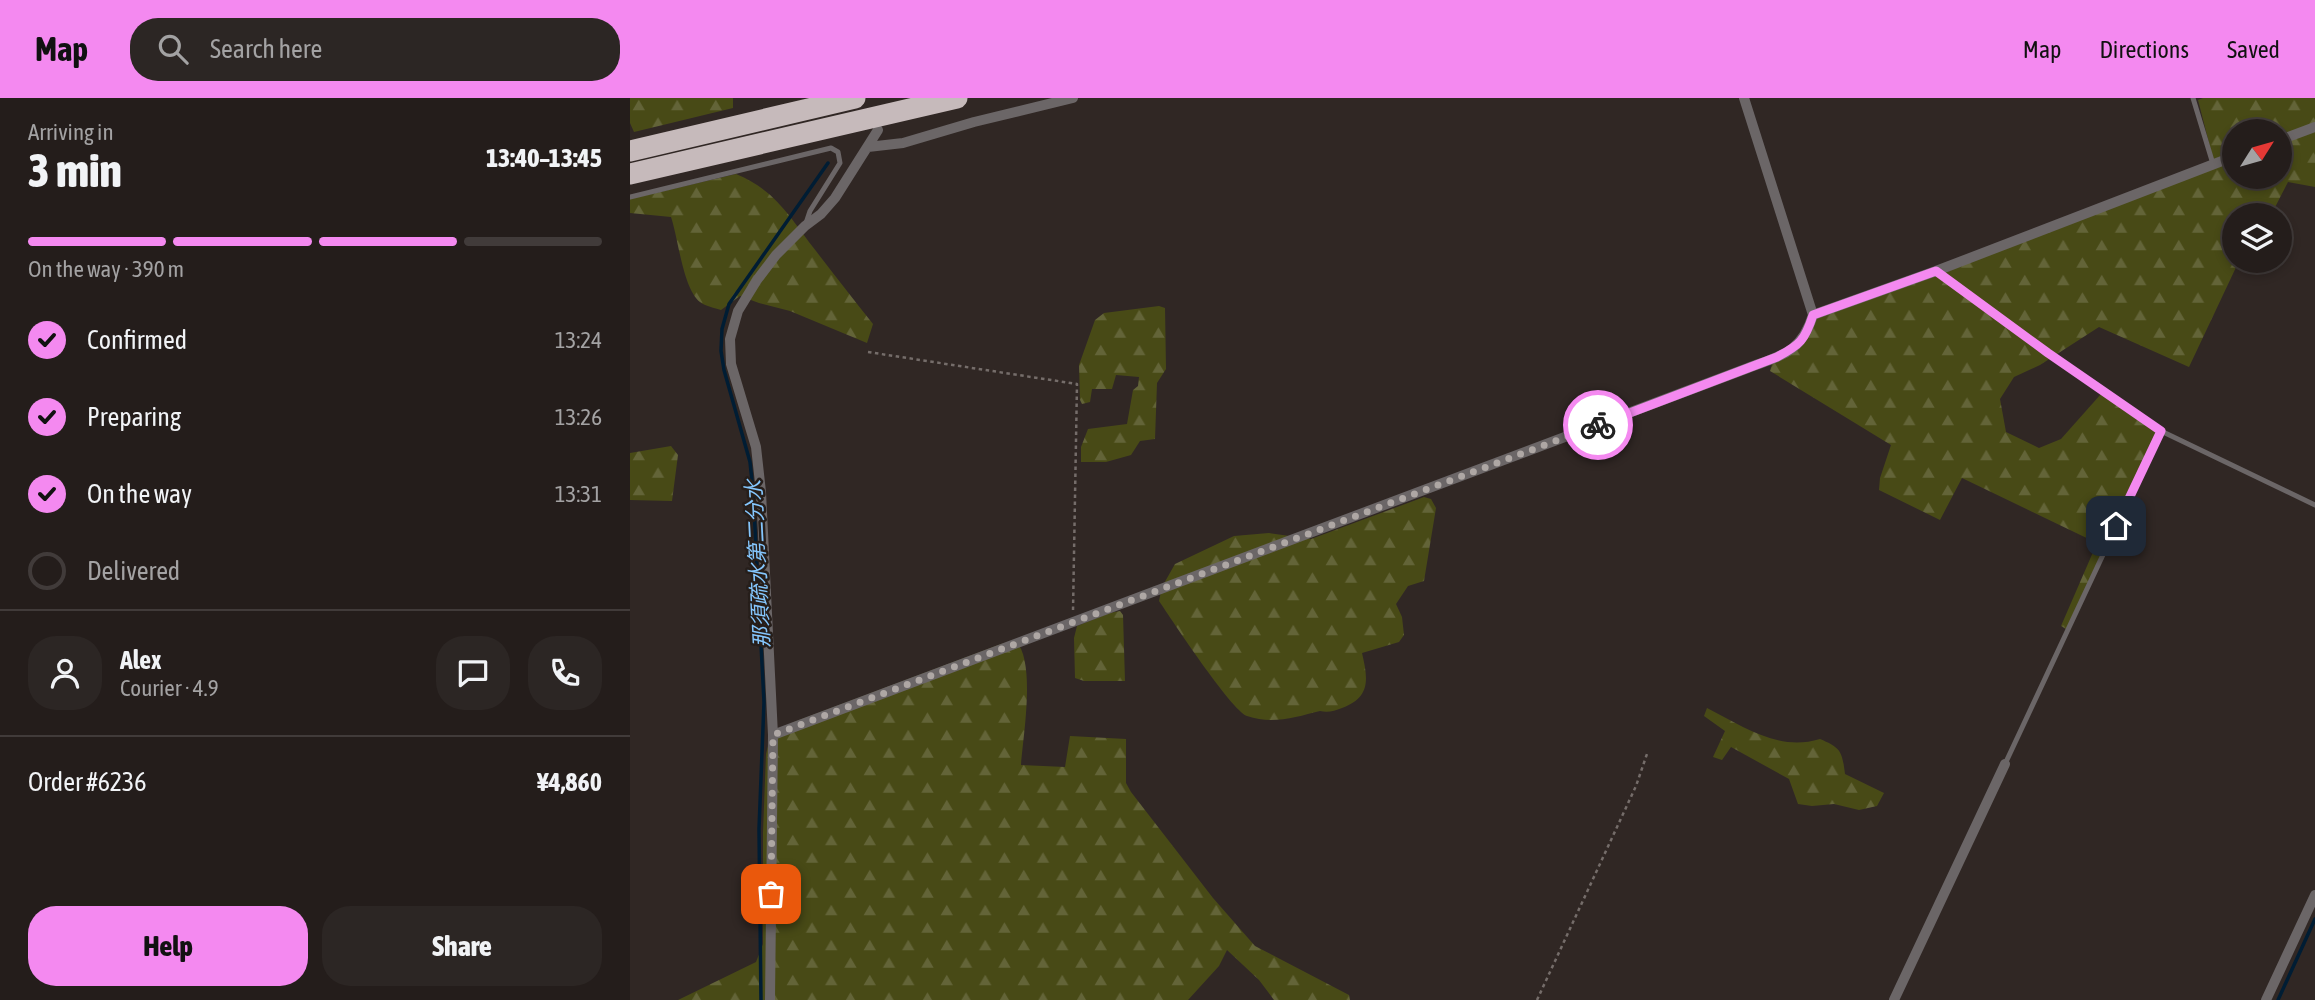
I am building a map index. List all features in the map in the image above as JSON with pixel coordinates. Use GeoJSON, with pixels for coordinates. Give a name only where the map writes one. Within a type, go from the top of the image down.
{"type":"FeatureCollection","features":[{"type":"Feature","properties":{"kind":"highway"},"geometry":{"type":"LineString","coordinates":[[630,151],[855,98]]}},
{"type":"Feature","properties":{"kind":"highway"},"geometry":{"type":"LineString","coordinates":[[630,174],[957,98]]}},
{"type":"Feature","properties":{"kind":"street"},"geometry":{"type":"LineString","coordinates":[[868,148],[903,143],[974,122],[1073,98]]}},
{"type":"Feature","properties":{"kind":"street"},"geometry":{"type":"LineString","coordinates":[[773,735],[1777,357],[1802,341],[1813,315],[1744,98]]}},
{"type":"Feature","properties":{"kind":"street"},"geometry":{"type":"LineString","coordinates":[[2292,136],[2315,127]]}},
{"type":"Feature","properties":{"kind":"street"},"geometry":{"type":"LineString","coordinates":[[770,1000],[773,735],[760,468],[731,364],[730,339],[738,311],[757,280],[776,255],[835,198],[878,130]]}},
{"type":"Feature","properties":{"kind":"street"},"geometry":{"type":"LineString","coordinates":[[1813,315],[1936,271],[2222,161]]}},
{"type":"Feature","properties":{"kind":"street"},"geometry":{"type":"LineString","coordinates":[[1894,1000],[2005,764]]}},
{"type":"Feature","properties":{"kind":"street"},"geometry":{"type":"LineString","coordinates":[[2266,1000],[2315,895]]}},
{"type":"Feature","properties":{"kind":"lane"},"geometry":{"type":"LineString","coordinates":[[2193,98],[2213,164]]}},
{"type":"Feature","properties":{"kind":"lane"},"geometry":{"type":"LineString","coordinates":[[630,197],[831,148],[838,152],[840,163],[810,211],[805,226]]}},
{"type":"Feature","properties":{"kind":"lane"},"geometry":{"type":"LineString","coordinates":[[1936,271],[2161,431],[2315,505]]}},
{"type":"Feature","properties":{"kind":"lane"},"geometry":{"type":"LineString","coordinates":[[2005,764],[2161,431]]}},
{"type":"Feature","properties":{"kind":"path"},"geometry":{"type":"LineString","coordinates":[[867,352],[1077,384],[1072,624]]}},
{"type":"Feature","properties":{"kind":"path"},"geometry":{"type":"LineString","coordinates":[[1537,1000],[1636,786],[1648,751]]}},
{"type":"Feature","properties":{"kind":"green space"},"geometry":{"type":"Polygon","coordinates":[[[630,98],[733,98],[733,108],[634,132],[630,123],[630,98]]]}},
{"type":"Feature","properties":{"kind":"green space"},"geometry":{"type":"Polygon","coordinates":[[[2315,98],[2315,187],[2292,183],[2292,119],[2222,119],[2222,189],[2284,189],[2277,203],[2222,203],[2222,273],[2233,273],[2189,367],[2099,327],[2040,365],[2014,377],[2000,399],[2006,432],[2039,448],[2061,439],[2101,394],[2159,432],[2066,629],[2061,626],[2097,543],[1962,478],[1940,520],[1879,490],[1880,478],[1891,445],[1770,371],[1773,361],[1793,351],[1814,319],[2215,166],[2198,100],[2315,98]]]}},
{"type":"Feature","properties":{"kind":"green space"},"geometry":{"type":"Polygon","coordinates":[[[736,174],[772,197],[873,324],[867,343],[790,311],[740,296],[721,310],[702,303],[689,286],[671,217],[630,213],[630,199],[736,174]]]}},
{"type":"Feature","properties":{"kind":"green space"},"geometry":{"type":"Polygon","coordinates":[[[1159,306],[1165,308],[1166,369],[1157,383],[1155,439],[1140,441],[1131,455],[1106,462],[1081,462],[1081,447],[1088,429],[1127,424],[1133,390],[1138,386],[1139,377],[1116,375],[1112,389],[1092,389],[1090,402],[1082,404],[1079,365],[1095,320],[1104,313],[1159,306]]]}},
{"type":"Feature","properties":{"kind":"green space"},"geometry":{"type":"Polygon","coordinates":[[[671,446],[678,455],[672,501],[630,500],[630,453],[671,446]]]}},
{"type":"Feature","properties":{"kind":"green space"},"geometry":{"type":"Polygon","coordinates":[[[1424,497],[1431,499],[1436,508],[1424,581],[1408,586],[1396,604],[1402,617],[1404,635],[1399,642],[1362,653],[1366,679],[1363,693],[1342,708],[1275,720],[1247,716],[1228,698],[1159,601],[1162,587],[1175,564],[1234,536],[1269,533],[1311,539],[1424,497]]]}},
{"type":"Feature","properties":{"kind":"green space"},"geometry":{"type":"Polygon","coordinates":[[[1120,611],[1123,615],[1125,681],[1084,681],[1075,678],[1074,638],[1077,626],[1120,611]]]}},
{"type":"Feature","properties":{"kind":"green space"},"geometry":{"type":"Polygon","coordinates":[[[1016,641],[1022,651],[1027,682],[1021,765],[1065,767],[1070,736],[1126,739],[1126,783],[1213,898],[1255,946],[1349,995],[1350,1000],[1274,1000],[1259,980],[1227,950],[1219,966],[1188,1000],[678,1000],[756,962],[763,944],[763,833],[766,754],[769,742],[794,722],[1001,644],[1016,641]]]}},
{"type":"Feature","properties":{"kind":"green space"},"geometry":{"type":"Polygon","coordinates":[[[1707,708],[1775,740],[1805,742],[1820,739],[1827,742],[1839,751],[1845,774],[1884,793],[1877,806],[1859,810],[1834,804],[1798,804],[1789,779],[1731,747],[1722,760],[1713,757],[1725,731],[1704,716],[1707,708]]]}},
{"type":"Feature","properties":{"kind":"waterway","name":"那須疏水第二分水"},"geometry":{"type":"LineString","coordinates":[[761,1000],[759,829],[764,702],[753,490],[750,462],[724,370],[722,329],[729,304],[828,163]]}},
{"type":"Feature","properties":{"kind":"waterway"},"geometry":{"type":"LineString","coordinates":[[2278,1000],[2315,919]]}},
{"type":"Feature","properties":{"kind":"way so far"},"geometry":{"type":"LineString","coordinates":[[771,894],[773,735],[1598,425]]}},
{"type":"Feature","properties":{"kind":"route"},"geometry":{"type":"LineString","coordinates":[[1598,425],[1777,357],[1802,341],[1813,315],[1936,271],[2161,431],[2116,526]]}}]}
